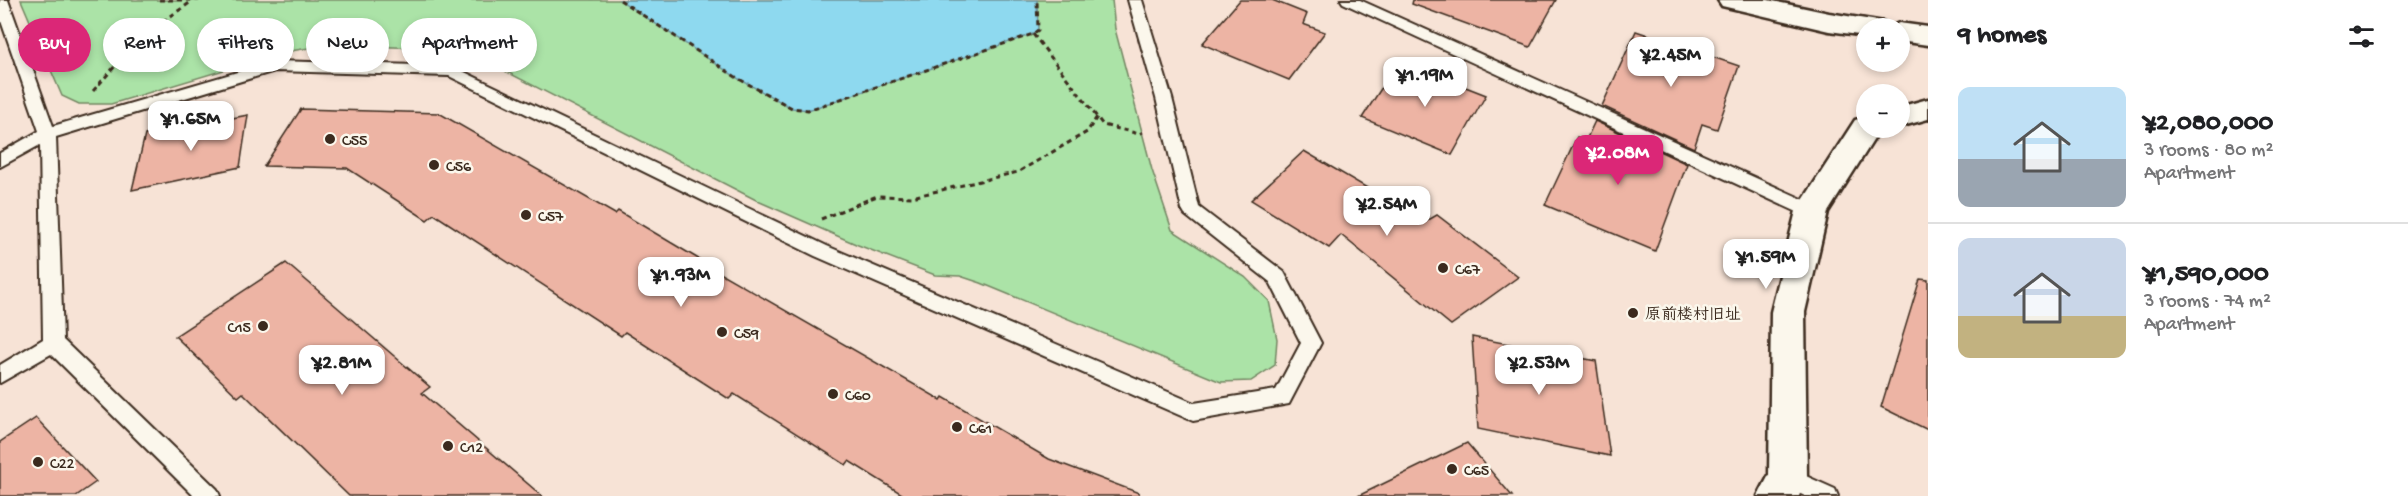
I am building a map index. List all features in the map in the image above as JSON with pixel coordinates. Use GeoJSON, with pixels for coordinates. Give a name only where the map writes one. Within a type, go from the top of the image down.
{"type":"FeatureCollection","features":[{"type":"Feature","properties":{"kind":"street"},"geometry":{"type":"LineString","coordinates":[[1731,0],[1829,22],[1856,26]]}},
{"type":"Feature","properties":{"kind":"street"},"geometry":{"type":"LineString","coordinates":[[1910,34],[1928,36]]}},
{"type":"Feature","properties":{"kind":"street"},"geometry":{"type":"LineString","coordinates":[[1910,114],[1928,109]]}},
{"type":"Feature","properties":{"kind":"street"},"geometry":{"type":"LineString","coordinates":[[1783,487],[1788,312],[1812,211],[1859,138]]}},
{"type":"Feature","properties":{"kind":"lane"},"geometry":{"type":"LineString","coordinates":[[1,0],[48,134],[53,343],[209,496]]}},
{"type":"Feature","properties":{"kind":"lane"},"geometry":{"type":"LineString","coordinates":[[0,161],[48,134],[275,66],[452,71],[797,240],[1193,412],[1282,398],[1311,344],[1277,277],[1191,210],[1170,122],[1136,0]]}},
{"type":"Feature","properties":{"kind":"lane"},"geometry":{"type":"LineString","coordinates":[[1348,0],[1812,211]]}},
{"type":"Feature","properties":{"kind":"lane"},"geometry":{"type":"LineString","coordinates":[[0,375],[53,343]]}},
{"type":"Feature","properties":{"kind":"lane"},"geometry":{"type":"LineString","coordinates":[[1783,487],[1827,496]]}},
{"type":"Feature","properties":{"kind":"path"},"geometry":{"type":"LineString","coordinates":[[159,0],[191,2],[199,0]]}},
{"type":"Feature","properties":{"kind":"path"},"geometry":{"type":"LineString","coordinates":[[620,0],[739,79],[792,108],[808,110],[1033,34],[1038,30],[1037,0]]}},
{"type":"Feature","properties":{"kind":"path"},"geometry":{"type":"LineString","coordinates":[[48,134],[102,82],[142,36],[191,2]]}},
{"type":"Feature","properties":{"kind":"path"},"geometry":{"type":"LineString","coordinates":[[1033,34],[1103,125],[1139,134],[1170,122]]}},
{"type":"Feature","properties":{"kind":"path"},"geometry":{"type":"LineString","coordinates":[[797,240],[817,221],[877,196],[912,197],[1018,172],[1087,132],[1097,117]]}},
{"type":"Feature","properties":{"kind":"green space"},"geometry":{"type":"Polygon","coordinates":[[[21,0],[1112,0],[1115,29],[1152,170],[1172,230],[1245,277],[1269,301],[1277,339],[1275,365],[1251,381],[1221,382],[981,283],[960,276],[935,275],[858,245],[760,202],[507,72],[537,72],[537,18],[401,18],[401,47],[389,47],[389,18],[306,18],[306,48],[294,50],[294,18],[197,18],[197,72],[217,72],[111,104],[79,104],[62,96],[52,72],[91,72],[91,18],[29,18],[21,0]]]}},
{"type":"Feature","properties":{"kind":"water"},"geometry":{"type":"Polygon","coordinates":[[[620,0],[1037,0],[1038,30],[1033,34],[808,110],[792,108],[739,79],[620,0]]]}},
{"type":"Feature","properties":{"kind":"building"},"geometry":{"type":"Polygon","coordinates":[[[1240,0],[1272,0],[1307,14],[1303,24],[1325,32],[1289,80],[1202,44],[1240,0]]]}},
{"type":"Feature","properties":{"kind":"building"},"geometry":{"type":"Polygon","coordinates":[[[1413,0],[1556,0],[1530,47],[1412,4],[1413,0]]]}},
{"type":"Feature","properties":{"kind":"building"},"geometry":{"type":"Polygon","coordinates":[[[1636,31],[1739,66],[1717,129],[1702,124],[1694,148],[1602,106],[1636,31]]]}},
{"type":"Feature","properties":{"kind":"building"},"geometry":{"type":"Polygon","coordinates":[[[1399,61],[1486,95],[1452,155],[1362,118],[1399,61]]]}},
{"type":"Feature","properties":{"kind":"building"},"geometry":{"type":"Polygon","coordinates":[[[301,109],[439,113],[615,214],[618,211],[701,262],[941,400],[943,397],[1049,459],[1139,493],[1139,496],[905,496],[849,461],[846,465],[734,394],[729,399],[625,332],[621,336],[434,214],[427,220],[347,168],[264,166],[301,109]]]}},
{"type":"Feature","properties":{"kind":"building"},"geometry":{"type":"Polygon","coordinates":[[[248,115],[240,167],[132,190],[145,135],[248,115]]]}},
{"type":"Feature","properties":{"kind":"building"},"geometry":{"type":"Polygon","coordinates":[[[1595,121],[1687,164],[1655,251],[1545,205],[1577,137],[1586,140],[1595,121]]]}},
{"type":"Feature","properties":{"kind":"building"},"geometry":{"type":"Polygon","coordinates":[[[1304,151],[1425,222],[1437,215],[1518,277],[1451,325],[1341,235],[1329,248],[1251,200],[1304,151]]]}},
{"type":"Feature","properties":{"kind":"building"},"geometry":{"type":"Polygon","coordinates":[[[286,263],[430,387],[422,393],[542,496],[349,496],[243,393],[238,397],[175,336],[286,263]]]}},
{"type":"Feature","properties":{"kind":"building"},"geometry":{"type":"Polygon","coordinates":[[[1920,279],[1928,280],[1928,430],[1881,407],[1920,279]]]}},
{"type":"Feature","properties":{"kind":"building"},"geometry":{"type":"Polygon","coordinates":[[[1472,337],[1596,361],[1610,456],[1478,429],[1472,337]]]}},
{"type":"Feature","properties":{"kind":"building","name":"C22"},"geometry":{"type":"Polygon","coordinates":[[[36,418],[96,482],[76,496],[0,496],[0,442],[36,418]]]}},
{"type":"Feature","properties":{"kind":"building","name":"C65"},"geometry":{"type":"Polygon","coordinates":[[[1467,443],[1512,496],[1358,496],[1467,443]]]}},
{"type":"Feature","properties":{"kind":"place","name":"C55"},"geometry":{"type":"Point","coordinates":[330,139]}},
{"type":"Feature","properties":{"kind":"place","name":"C56"},"geometry":{"type":"Point","coordinates":[434,165]}},
{"type":"Feature","properties":{"kind":"place","name":"C57"},"geometry":{"type":"Point","coordinates":[526,215]}},
{"type":"Feature","properties":{"kind":"place","name":"C67"},"geometry":{"type":"Point","coordinates":[1443,268]}},
{"type":"Feature","properties":{"kind":"place","name":"原前楼村旧址"},"geometry":{"type":"Point","coordinates":[1633,313]}},
{"type":"Feature","properties":{"kind":"place","name":"C15"},"geometry":{"type":"Point","coordinates":[263,326]}},
{"type":"Feature","properties":{"kind":"place","name":"C59"},"geometry":{"type":"Point","coordinates":[722,332]}},
{"type":"Feature","properties":{"kind":"place","name":"C60"},"geometry":{"type":"Point","coordinates":[833,394]}},
{"type":"Feature","properties":{"kind":"place","name":"C61"},"geometry":{"type":"Point","coordinates":[957,427]}},
{"type":"Feature","properties":{"kind":"place","name":"C12"},"geometry":{"type":"Point","coordinates":[448,446]}},
{"type":"Feature","properties":{"kind":"place","name":"C22"},"geometry":{"type":"Point","coordinates":[38,462]}},
{"type":"Feature","properties":{"kind":"place","name":"C65"},"geometry":{"type":"Point","coordinates":[1452,469]}}]}
